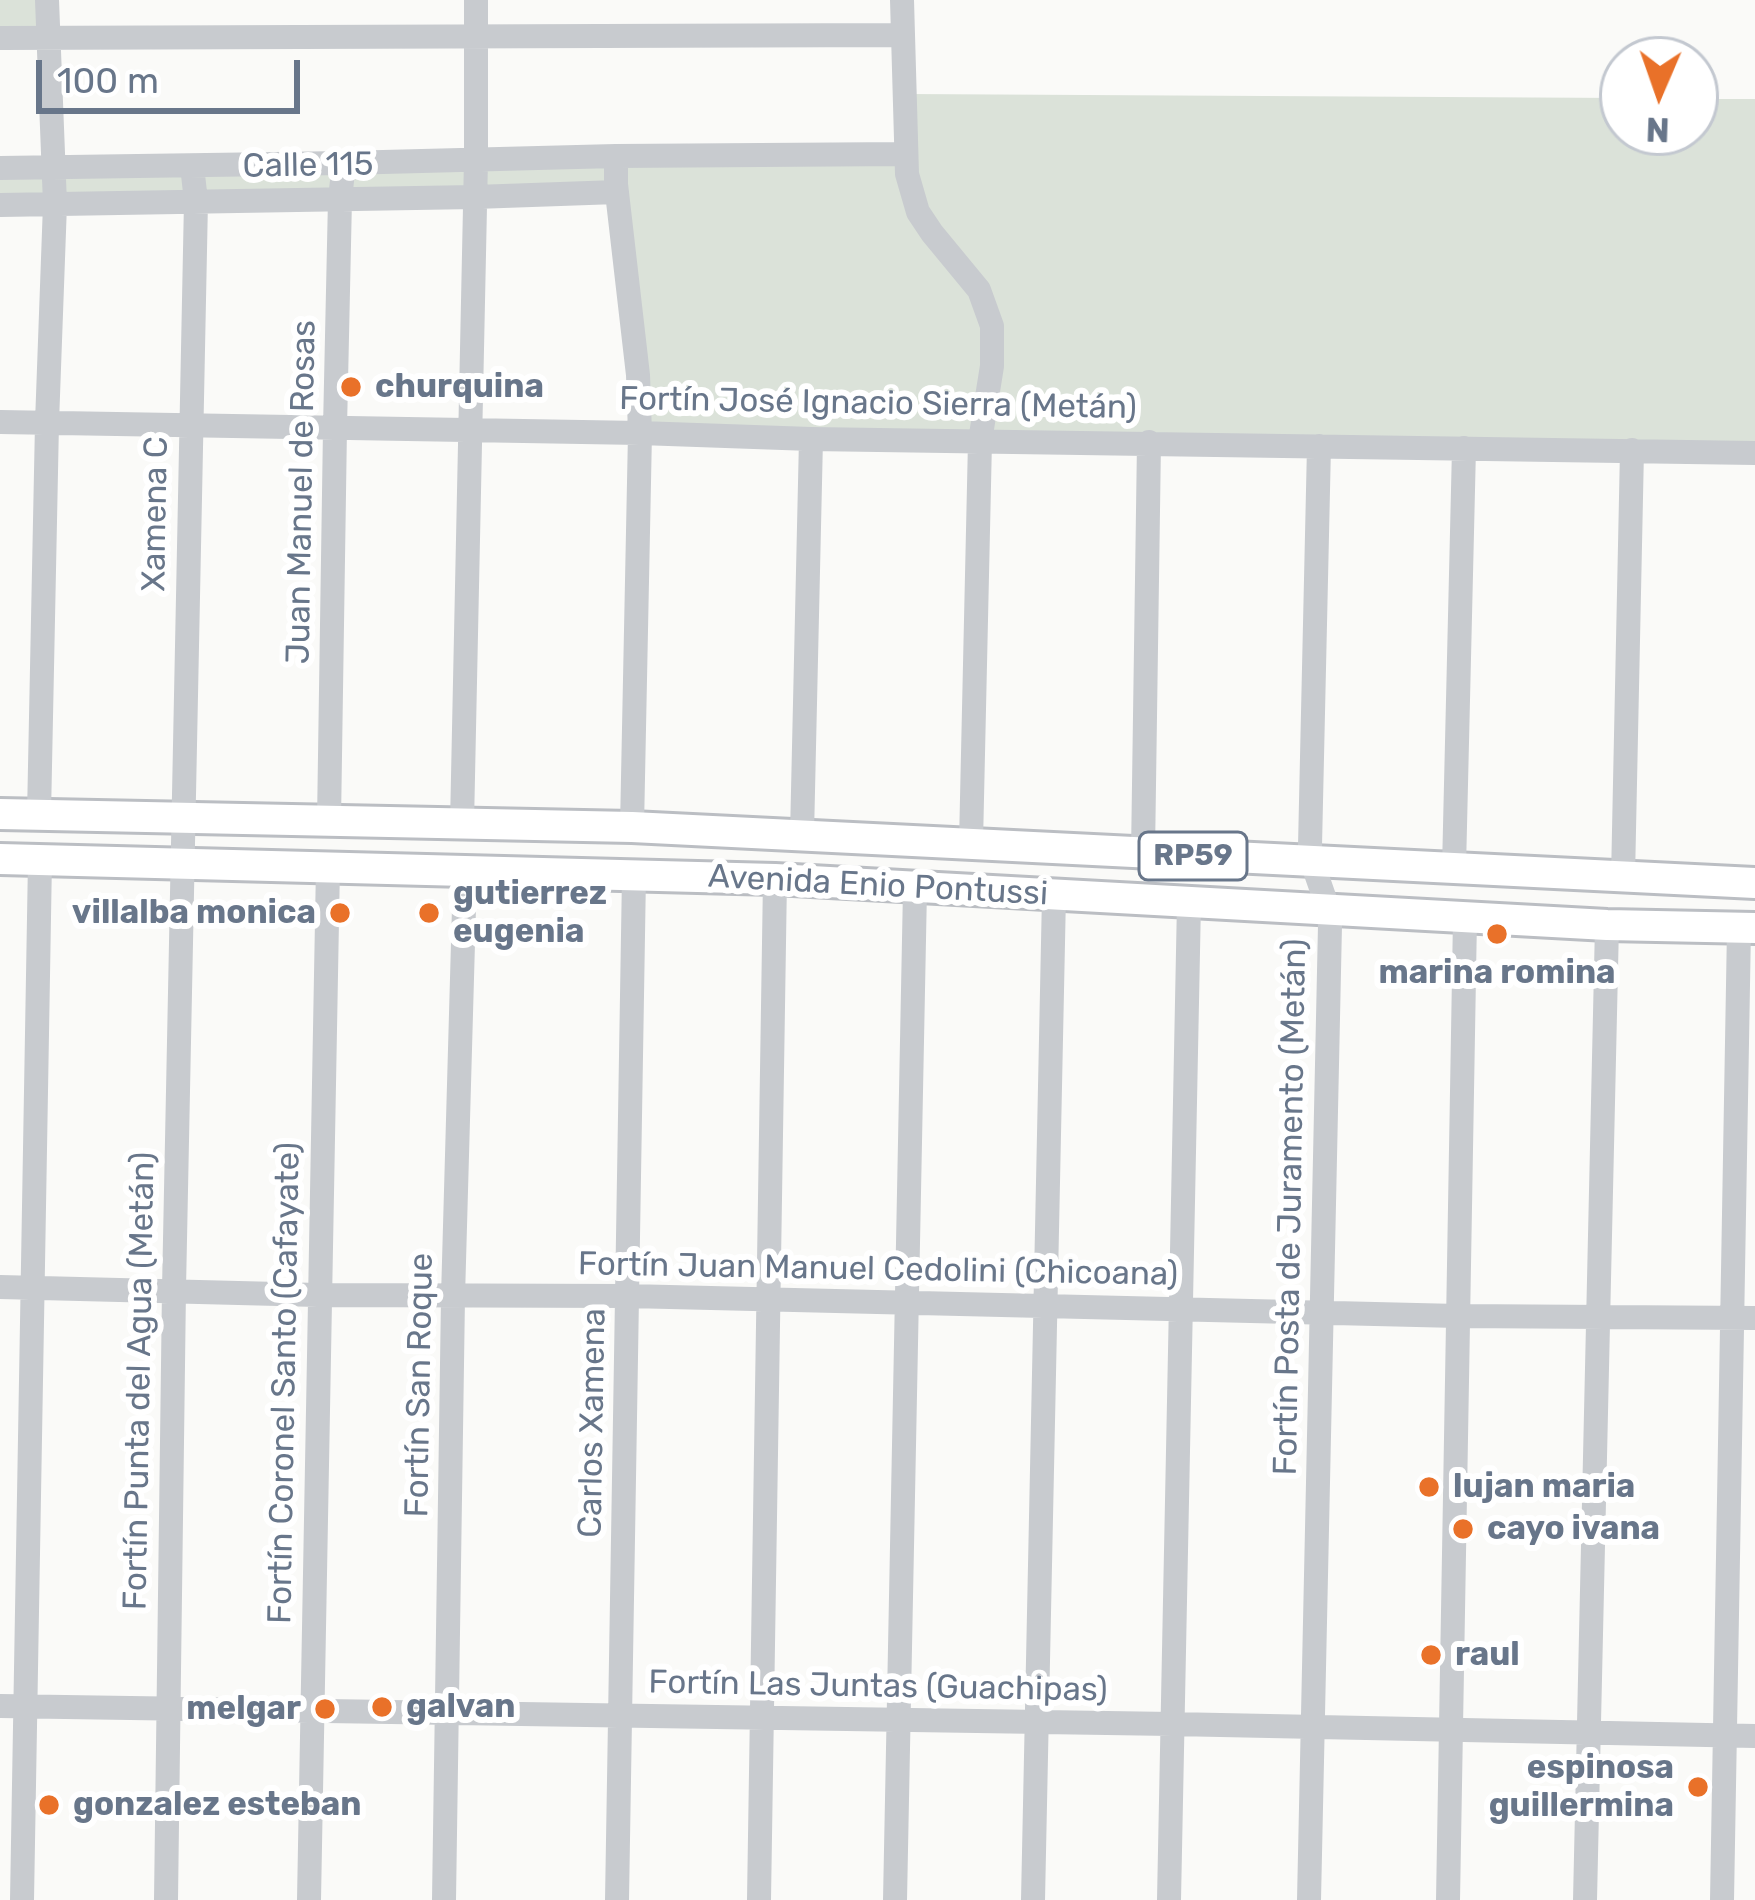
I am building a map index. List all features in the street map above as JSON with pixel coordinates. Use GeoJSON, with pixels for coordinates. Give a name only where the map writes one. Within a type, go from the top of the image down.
{"type":"FeatureCollection","features":[{"type":"Feature","properties":{"kind":"main road","name":"Avenida Enio Pontussi"},"geometry":{"type":"LineString","coordinates":[[0,814],[632,827],[1755,883]]}},
{"type":"Feature","properties":{"kind":"main road","name":"Avenida Enio Pontussi"},"geometry":{"type":"LineString","coordinates":[[0,859],[776,879],[1465,918],[1747,928]]}},
{"type":"Feature","properties":{"kind":"street"},"geometry":{"type":"LineString","coordinates":[[39,815],[55,204],[47,0]]}},
{"type":"Feature","properties":{"kind":"street"},"geometry":{"type":"LineString","coordinates":[[462,824],[476,0]]}},
{"type":"Feature","properties":{"kind":"street"},"geometry":{"type":"LineString","coordinates":[[902,0],[907,174],[919,212],[979,290],[992,326],[992,366],[980,441],[971,843]]}},
{"type":"Feature","properties":{"kind":"street"},"geometry":{"type":"LineString","coordinates":[[0,38],[902,35]]}},
{"type":"Feature","properties":{"kind":"street"},"geometry":{"type":"LineString","coordinates":[[0,168],[905,154]]}},
{"type":"Feature","properties":{"kind":"street"},"geometry":{"type":"LineString","coordinates":[[616,156],[640,433],[632,827]]}},
{"type":"Feature","properties":{"kind":"street","name":"Juan Manuel de Rosas"},"geometry":{"type":"LineString","coordinates":[[329,821],[344,164]]}},
{"type":"Feature","properties":{"kind":"street","name":"Xamena C"},"geometry":{"type":"LineString","coordinates":[[183,862],[196,201],[192,166]]}},
{"type":"Feature","properties":{"kind":"street","name":"Calle 115"},"geometry":{"type":"LineString","coordinates":[[0,205],[617,192]]}},
{"type":"Feature","properties":{"kind":"street","name":"Fortín José Ignacio Sierra (Metán)"},"geometry":{"type":"LineString","coordinates":[[0,422],[1755,453]]}},
{"type":"Feature","properties":{"kind":"street"},"geometry":{"type":"LineString","coordinates":[[802,835],[811,439]]}},
{"type":"Feature","properties":{"kind":"street"},"geometry":{"type":"LineString","coordinates":[[1143,853],[1149,442]]}},
{"type":"Feature","properties":{"kind":"street","name":"Fortín Posta de Juramento (Metán)"},"geometry":{"type":"LineString","coordinates":[[1309,1900],[1328,908],[1312,862],[1310,823],[1318,446]]}},
{"type":"Feature","properties":{"kind":"street"},"geometry":{"type":"LineString","coordinates":[[1454,868],[1464,448]]}},
{"type":"Feature","properties":{"kind":"street"},"geometry":{"type":"LineString","coordinates":[[1623,878],[1632,450]]}},
{"type":"Feature","properties":{"kind":"street"},"geometry":{"type":"LineString","coordinates":[[22,1900],[12,1707],[31,1288],[40,860]]}},
{"type":"Feature","properties":{"kind":"street","name":"Fortín Punta del Agua (Metán)"},"geometry":{"type":"LineString","coordinates":[[166,1900],[183,862]]}},
{"type":"Feature","properties":{"kind":"street","name":"Fortín Coronel Santo (Cafayate)"},"geometry":{"type":"LineString","coordinates":[[309,1900],[328,866]]}},
{"type":"Feature","properties":{"kind":"street","name":"Fortín San Roque"},"geometry":{"type":"LineString","coordinates":[[444,1900],[465,872]]}},
{"type":"Feature","properties":{"kind":"street","name":"Carlos Xamena"},"geometry":{"type":"LineString","coordinates":[[617,1900],[634,875]]}},
{"type":"Feature","properties":{"kind":"street"},"geometry":{"type":"LineString","coordinates":[[759,1900],[776,879]]}},
{"type":"Feature","properties":{"kind":"street"},"geometry":{"type":"LineString","coordinates":[[895,1900],[915,889]]}},
{"type":"Feature","properties":{"kind":"street"},"geometry":{"type":"LineString","coordinates":[[1033,1900],[1054,895]]}},
{"type":"Feature","properties":{"kind":"street"},"geometry":{"type":"LineString","coordinates":[[1169,1900],[1189,902]]}},
{"type":"Feature","properties":{"kind":"street"},"geometry":{"type":"LineString","coordinates":[[1448,1900],[1465,918]]}},
{"type":"Feature","properties":{"kind":"street"},"geometry":{"type":"LineString","coordinates":[[1585,1900],[1606,925]]}},
{"type":"Feature","properties":{"kind":"street"},"geometry":{"type":"LineString","coordinates":[[1722,1900],[1723,1736],[1744,1318],[1747,928]]}},
{"type":"Feature","properties":{"kind":"street","name":"Fortín Juan Manuel Cedolini (Chicoana)"},"geometry":{"type":"LineString","coordinates":[[0,1287],[1744,1318]]}},
{"type":"Feature","properties":{"kind":"street","name":"Fortín Las Juntas (Guachipas)"},"geometry":{"type":"LineString","coordinates":[[12,1707],[1755,1736]]}},
{"type":"Feature","properties":{"kind":"shaded area"},"geometry":{"type":"Polygon","coordinates":[[[0,0],[44,0],[44,34],[0,35],[0,0]]]}},
{"type":"Feature","properties":{"kind":"shaded area"},"geometry":{"type":"Polygon","coordinates":[[[907,94],[1599,98],[1599,156],[1719,156],[1719,99],[1755,99],[1755,448],[642,429],[621,192],[0,203],[0,170],[907,153],[907,94]]]}},
{"type":"Feature","properties":{"kind":"place","name":"churquina"},"geometry":{"type":"Point","coordinates":[351,387]}},
{"type":"Feature","properties":{"kind":"place","name":"villalba monica"},"geometry":{"type":"Point","coordinates":[340,913]}},
{"type":"Feature","properties":{"kind":"place","name":"gutierrez eugenia"},"geometry":{"type":"Point","coordinates":[429,913]}},
{"type":"Feature","properties":{"kind":"place","name":"marina romina"},"geometry":{"type":"Point","coordinates":[1497,934]}},
{"type":"Feature","properties":{"kind":"place","name":"lujan maria"},"geometry":{"type":"Point","coordinates":[1429,1487]}},
{"type":"Feature","properties":{"kind":"place","name":"cayo ivana"},"geometry":{"type":"Point","coordinates":[1463,1529]}},
{"type":"Feature","properties":{"kind":"place","name":"raul"},"geometry":{"type":"Point","coordinates":[1431,1655]}},
{"type":"Feature","properties":{"kind":"place","name":"galvan"},"geometry":{"type":"Point","coordinates":[382,1707]}},
{"type":"Feature","properties":{"kind":"place","name":"melgar"},"geometry":{"type":"Point","coordinates":[325,1709]}},
{"type":"Feature","properties":{"kind":"place","name":"espinosa guillermina"},"geometry":{"type":"Point","coordinates":[1698,1787]}},
{"type":"Feature","properties":{"kind":"place","name":"gonzalez esteban"},"geometry":{"type":"Point","coordinates":[49,1805]}}]}
